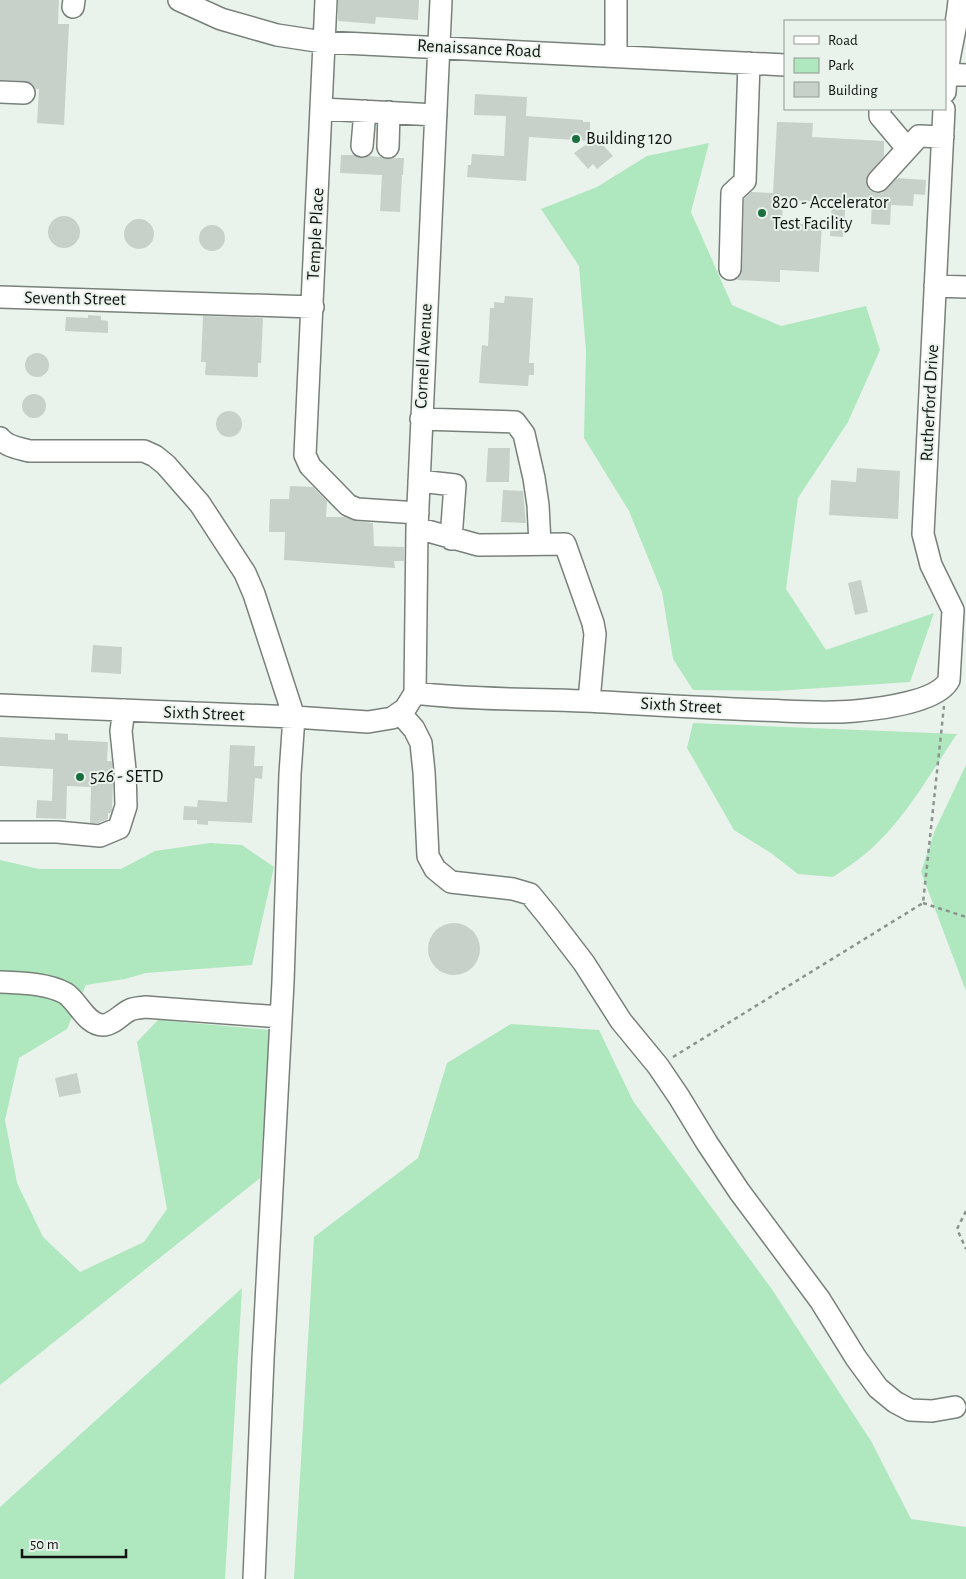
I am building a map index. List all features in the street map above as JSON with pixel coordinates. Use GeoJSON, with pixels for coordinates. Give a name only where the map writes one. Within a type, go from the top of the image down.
{"type":"FeatureCollection","features":[{"type":"Feature","properties":{"kind":"street","name":"Renaissance Road"},"geometry":{"type":"LineString","coordinates":[[179,0],[221,19],[277,36],[323,42],[784,65]]}},
{"type":"Feature","properties":{"kind":"street","name":"Temple Place"},"geometry":{"type":"LineString","coordinates":[[326,0],[305,451],[310,466],[331,486],[342,501],[357,509],[417,521]]}},
{"type":"Feature","properties":{"kind":"street","name":"Cornell Avenue"},"geometry":{"type":"LineString","coordinates":[[407,705],[442,0]]}},
{"type":"Feature","properties":{"kind":"street"},"geometry":{"type":"LineString","coordinates":[[616,0],[616,56]]}},
{"type":"Feature","properties":{"kind":"street"},"geometry":{"type":"LineString","coordinates":[[950,79],[959,0]]}},
{"type":"Feature","properties":{"kind":"street"},"geometry":{"type":"LineString","coordinates":[[730,269],[732,194],[745,181],[749,63]]}},
{"type":"Feature","properties":{"kind":"street"},"geometry":{"type":"LineString","coordinates":[[0,92],[24,93]]}},
{"type":"Feature","properties":{"kind":"street"},"geometry":{"type":"LineString","coordinates":[[322,109],[436,115]]}},
{"type":"Feature","properties":{"kind":"street"},"geometry":{"type":"LineString","coordinates":[[880,110],[880,116],[908,148]]}},
{"type":"Feature","properties":{"kind":"street","name":"Rutherford Drive"},"geometry":{"type":"LineString","coordinates":[[944,110],[923,534],[931,565],[951,602],[953,610],[949,680],[945,687]]}},
{"type":"Feature","properties":{"kind":"street"},"geometry":{"type":"LineString","coordinates":[[362,146],[364,111]]}},
{"type":"Feature","properties":{"kind":"street"},"geometry":{"type":"LineString","coordinates":[[388,147],[389,112]]}},
{"type":"Feature","properties":{"kind":"street"},"geometry":{"type":"LineString","coordinates":[[878,181],[919,136],[943,137]]}},
{"type":"Feature","properties":{"kind":"street"},"geometry":{"type":"LineString","coordinates":[[935,286],[966,287]]}},
{"type":"Feature","properties":{"kind":"street","name":"Seventh Street"},"geometry":{"type":"LineString","coordinates":[[0,297],[313,307]]}},
{"type":"Feature","properties":{"kind":"street"},"geometry":{"type":"LineString","coordinates":[[421,418],[515,422],[524,434],[534,478],[540,544]]}},
{"type":"Feature","properties":{"kind":"street"},"geometry":{"type":"LineString","coordinates":[[0,438],[2,442],[13,447],[29,451],[144,451],[155,456],[166,465],[200,504],[244,572],[254,594],[294,717],[290,774],[281,1018],[262,1359],[254,1579]]}},
{"type":"Feature","properties":{"kind":"street"},"geometry":{"type":"LineString","coordinates":[[419,481],[455,485],[451,539]]}},
{"type":"Feature","properties":{"kind":"street"},"geometry":{"type":"LineString","coordinates":[[417,521],[451,539],[478,545],[565,544],[595,634],[589,701]]}},
{"type":"Feature","properties":{"kind":"street","name":"Sixth Street"},"geometry":{"type":"LineString","coordinates":[[0,705],[294,717],[368,722],[392,718],[407,705],[440,696],[812,712],[854,711],[907,702],[930,695],[945,687]]}},
{"type":"Feature","properties":{"kind":"street"},"geometry":{"type":"LineString","coordinates":[[407,705],[414,729],[422,744],[428,856],[435,869],[451,882],[513,889],[530,894],[584,962],[621,1021],[658,1066],[679,1096],[707,1144],[820,1300],[856,1358],[878,1388],[895,1402],[910,1410],[932,1411],[956,1407]]}},
{"type":"Feature","properties":{"kind":"street"},"geometry":{"type":"LineString","coordinates":[[0,832],[57,832],[100,836],[118,828],[126,806],[121,731],[124,710]]}},
{"type":"Feature","properties":{"kind":"street"},"geometry":{"type":"LineString","coordinates":[[0,982],[48,986],[65,993],[73,999],[93,1022],[100,1025],[107,1025],[130,1010],[145,1007],[281,1018]]}},
{"type":"Feature","properties":{"kind":"path"},"geometry":{"type":"LineString","coordinates":[[923,903],[945,687]]}},
{"type":"Feature","properties":{"kind":"path"},"geometry":{"type":"LineString","coordinates":[[658,1066],[923,903],[966,917]]}},
{"type":"Feature","properties":{"kind":"path"},"geometry":{"type":"LineString","coordinates":[[966,1211],[957,1230],[966,1249]]}},
{"type":"Feature","properties":{"kind":"green space"},"geometry":{"type":"Polygon","coordinates":[[[709,143],[691,212],[732,305],[781,326],[866,306],[880,350],[848,422],[798,498],[786,589],[826,650],[934,613],[910,682],[775,691],[693,690],[673,659],[662,592],[629,511],[584,438],[586,351],[579,266],[541,209],[597,187],[647,156],[709,143]]]}},
{"type":"Feature","properties":{"kind":"green space"},"geometry":{"type":"Polygon","coordinates":[[[693,723],[957,734],[915,798],[891,828],[864,855],[833,877],[798,874],[771,853],[734,830],[687,748],[693,723]]]}},
{"type":"Feature","properties":{"kind":"green space"},"geometry":{"type":"Polygon","coordinates":[[[966,765],[966,991],[921,872],[935,830],[966,765]]]}},
{"type":"Feature","properties":{"kind":"green space"},"geometry":{"type":"Polygon","coordinates":[[[210,843],[242,845],[274,867],[252,965],[146,973],[125,979],[86,985],[67,1029],[19,1058],[5,1120],[17,1183],[43,1237],[80,1272],[144,1242],[167,1209],[137,1042],[158,1020],[270,1030],[260,1178],[0,1385],[0,860],[39,869],[121,869],[155,851],[210,843]]]}},
{"type":"Feature","properties":{"kind":"green space"},"geometry":{"type":"Polygon","coordinates":[[[511,1024],[599,1030],[633,1101],[771,1288],[871,1441],[911,1519],[966,1527],[966,1579],[294,1579],[314,1237],[418,1158],[447,1063],[511,1024]]]}},
{"type":"Feature","properties":{"kind":"green space"},"geometry":{"type":"Polygon","coordinates":[[[242,1288],[225,1579],[0,1579],[0,1507],[242,1288]]]}},
{"type":"Feature","properties":{"kind":"building"},"geometry":{"type":"Polygon","coordinates":[[[0,0],[59,0],[58,24],[69,24],[64,125],[37,123],[39,89],[36,89],[31,83],[0,80],[0,0]]]}},
{"type":"Feature","properties":{"kind":"building"},"geometry":{"type":"Polygon","coordinates":[[[338,0],[419,0],[418,20],[376,17],[375,24],[338,21],[338,0]]]}},
{"type":"Feature","properties":{"kind":"building","name":"Building 120"},"geometry":{"type":"Polygon","coordinates":[[[475,94],[527,97],[526,116],[590,122],[590,131],[613,156],[597,169],[593,164],[588,169],[574,153],[591,141],[529,137],[526,181],[467,177],[468,165],[471,165],[472,154],[504,156],[506,116],[474,115],[475,94]]]}},
{"type":"Feature","properties":{"kind":"building","name":"820 - Accelerator Test Facility"},"geometry":{"type":"Polygon","coordinates":[[[777,122],[813,123],[812,137],[884,141],[884,156],[866,178],[869,190],[875,193],[882,193],[897,178],[926,180],[925,195],[914,194],[913,206],[891,205],[890,225],[871,224],[872,200],[846,198],[843,237],[830,236],[832,202],[783,200],[782,223],[822,225],[819,272],[780,270],[780,282],[737,280],[741,275],[742,269],[744,199],[751,192],[773,193],[777,122]]]}},
{"type":"Feature","properties":{"kind":"building"},"geometry":{"type":"Polygon","coordinates":[[[341,155],[354,155],[361,158],[369,156],[387,159],[404,158],[400,212],[380,211],[382,175],[340,173],[341,155]]]}},
{"type":"Feature","properties":{"kind":"building"},"geometry":{"type":"Polygon","coordinates":[[[64,216],[70,217],[75,221],[79,226],[79,238],[75,243],[70,247],[64,248],[58,247],[53,243],[49,238],[48,232],[49,226],[53,221],[58,217],[64,216]]]}},
{"type":"Feature","properties":{"kind":"building"},"geometry":{"type":"Polygon","coordinates":[[[139,219],[150,223],[154,234],[150,245],[139,249],[128,245],[124,234],[128,223],[139,219]]]}},
{"type":"Feature","properties":{"kind":"building"},"geometry":{"type":"Polygon","coordinates":[[[212,225],[222,228],[225,238],[222,248],[212,251],[202,248],[199,238],[202,228],[212,225]]]}},
{"type":"Feature","properties":{"kind":"building"},"geometry":{"type":"Polygon","coordinates":[[[505,296],[533,298],[529,363],[534,363],[534,375],[529,375],[528,386],[479,383],[482,345],[488,346],[490,308],[494,308],[494,302],[504,303],[505,296]]]}},
{"type":"Feature","properties":{"kind":"building"},"geometry":{"type":"Polygon","coordinates":[[[88,315],[101,316],[101,320],[108,321],[108,333],[65,331],[66,317],[88,318],[88,315]]]}},
{"type":"Feature","properties":{"kind":"building"},"geometry":{"type":"Polygon","coordinates":[[[203,316],[263,318],[261,363],[258,363],[258,377],[205,375],[206,362],[201,362],[203,316]]]}},
{"type":"Feature","properties":{"kind":"building"},"geometry":{"type":"Polygon","coordinates":[[[37,353],[46,356],[49,365],[46,374],[37,377],[28,374],[25,365],[28,356],[37,353]]]}},
{"type":"Feature","properties":{"kind":"building"},"geometry":{"type":"Polygon","coordinates":[[[34,394],[43,397],[46,406],[43,415],[34,418],[25,415],[22,406],[25,397],[34,394]]]}},
{"type":"Feature","properties":{"kind":"building"},"geometry":{"type":"Polygon","coordinates":[[[229,411],[238,415],[242,424],[238,433],[229,437],[220,433],[216,424],[220,415],[229,411]]]}},
{"type":"Feature","properties":{"kind":"building"},"geometry":{"type":"Polygon","coordinates":[[[488,448],[510,448],[509,482],[486,482],[488,448]]]}},
{"type":"Feature","properties":{"kind":"building"},"geometry":{"type":"Polygon","coordinates":[[[857,468],[900,471],[898,519],[829,515],[831,480],[856,482],[857,468]]]}},
{"type":"Feature","properties":{"kind":"building"},"geometry":{"type":"Polygon","coordinates":[[[290,486],[313,487],[327,501],[326,517],[344,517],[373,523],[374,546],[404,547],[404,561],[394,561],[395,568],[284,560],[285,532],[269,532],[270,499],[289,499],[290,486]]]}},
{"type":"Feature","properties":{"kind":"building"},"geometry":{"type":"Polygon","coordinates":[[[503,490],[523,491],[526,523],[501,522],[503,490]]]}},
{"type":"Feature","properties":{"kind":"building"},"geometry":{"type":"Polygon","coordinates":[[[861,580],[868,612],[855,615],[848,583],[861,580]]]}},
{"type":"Feature","properties":{"kind":"building"},"geometry":{"type":"Polygon","coordinates":[[[93,645],[122,647],[121,674],[91,672],[93,645]]]}},
{"type":"Feature","properties":{"kind":"building","name":"526 - SETD"},"geometry":{"type":"Polygon","coordinates":[[[55,733],[68,734],[68,740],[108,742],[107,761],[112,761],[113,783],[112,810],[111,813],[108,813],[108,819],[98,823],[90,823],[91,787],[67,786],[66,819],[36,818],[37,800],[52,801],[53,769],[0,766],[0,737],[55,740],[55,733]]]}},
{"type":"Feature","properties":{"kind":"building"},"geometry":{"type":"Polygon","coordinates":[[[230,745],[255,746],[254,766],[263,766],[262,779],[255,778],[252,823],[208,821],[208,825],[197,824],[197,820],[183,820],[184,806],[197,807],[198,800],[227,802],[230,745]]]}},
{"type":"Feature","properties":{"kind":"building"},"geometry":{"type":"Polygon","coordinates":[[[454,923],[464,925],[472,931],[478,939],[480,949],[478,959],[472,967],[464,973],[454,975],[444,973],[436,967],[430,959],[428,949],[430,939],[436,931],[444,925],[454,923]]]}},
{"type":"Feature","properties":{"kind":"building"},"geometry":{"type":"Polygon","coordinates":[[[77,1073],[81,1093],[59,1097],[55,1078],[77,1073]]]}},
{"type":"Feature","properties":{"kind":"place","name":"Building 120"},"geometry":{"type":"Point","coordinates":[576,139]}},
{"type":"Feature","properties":{"kind":"place","name":"820 - Accelerator Test Facility"},"geometry":{"type":"Point","coordinates":[762,213]}},
{"type":"Feature","properties":{"kind":"place","name":"526 - SETD"},"geometry":{"type":"Point","coordinates":[80,777]}}]}
